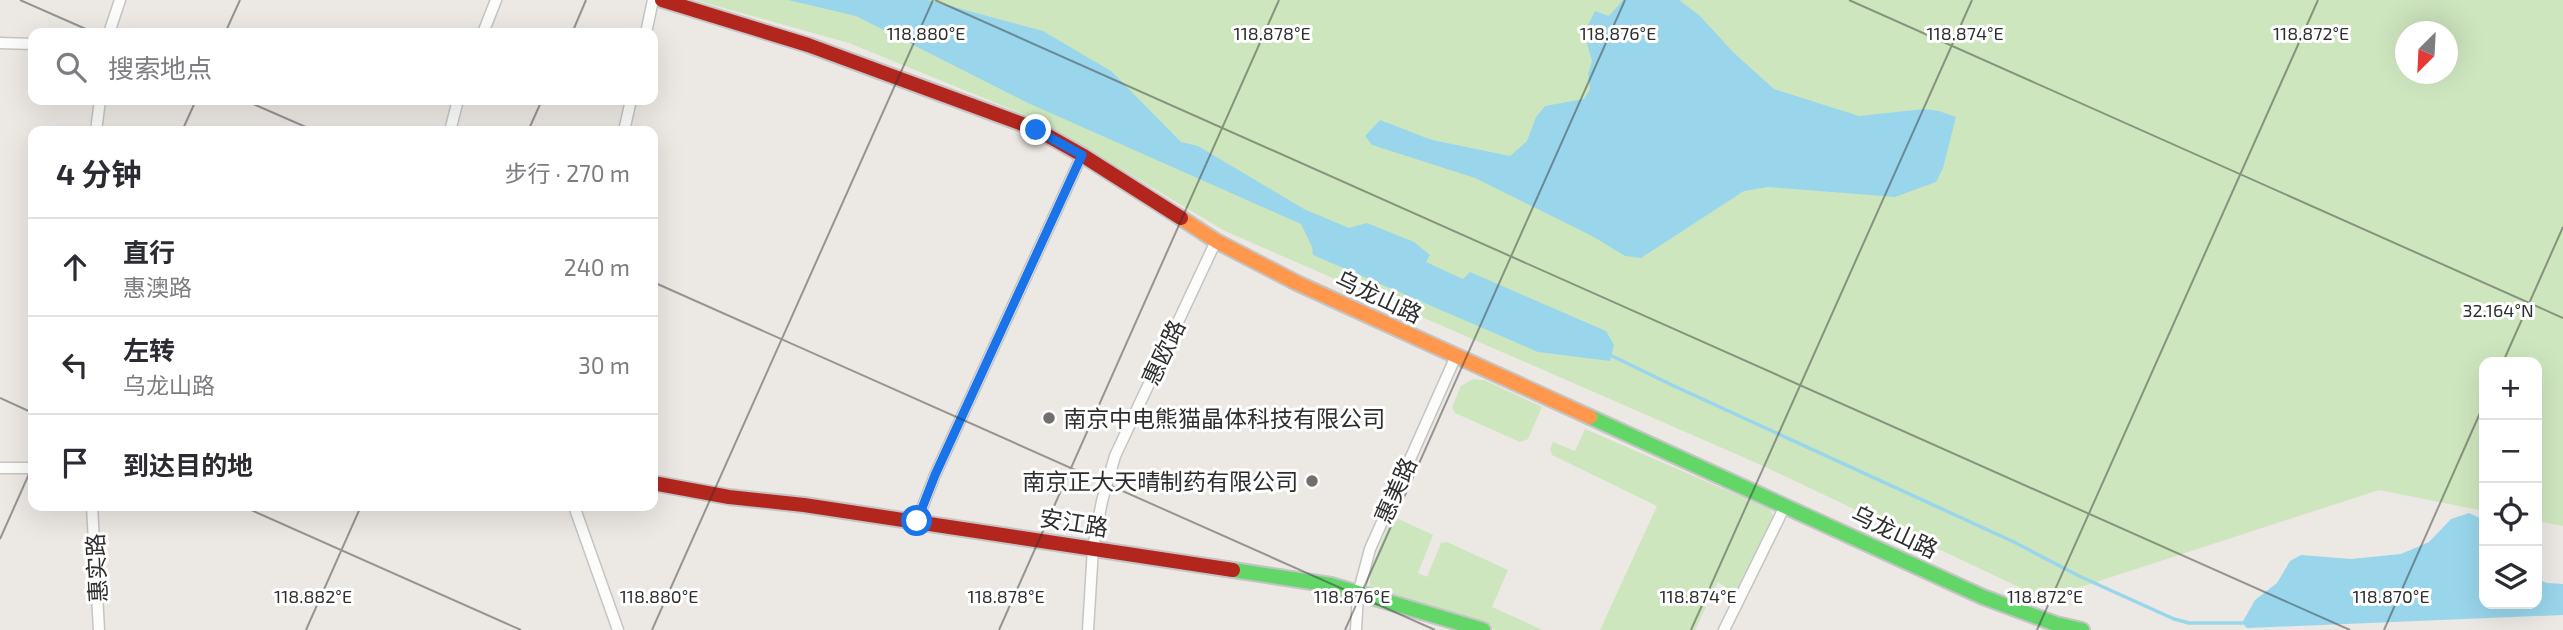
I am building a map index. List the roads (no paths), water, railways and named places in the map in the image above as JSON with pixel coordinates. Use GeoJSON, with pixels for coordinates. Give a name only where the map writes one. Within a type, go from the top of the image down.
{"type":"FeatureCollection","features":[{"type":"Feature","properties":{"kind":"street"},"geometry":{"type":"LineString","coordinates":[[111,28],[120,0]]}},
{"type":"Feature","properties":{"kind":"street"},"geometry":{"type":"LineString","coordinates":[[485,28],[496,0]]}},
{"type":"Feature","properties":{"kind":"street"},"geometry":{"type":"LineString","coordinates":[[647,28],[653,0]]}},
{"type":"Feature","properties":{"kind":"street","name":"乌龙山路"},"geometry":{"type":"LineString","coordinates":[[662,0],[808,45],[1036,130],[1082,155],[1216,241],[1297,283],[1983,597],[2056,624],[2082,630]]}},
{"type":"Feature","properties":{"kind":"street"},"geometry":{"type":"LineString","coordinates":[[0,43],[28,44]]}},
{"type":"Feature","properties":{"kind":"street"},"geometry":{"type":"LineString","coordinates":[[97,126],[99,105]]}},
{"type":"Feature","properties":{"kind":"street"},"geometry":{"type":"LineString","coordinates":[[451,126],[457,105]]}},
{"type":"Feature","properties":{"kind":"street"},"geometry":{"type":"LineString","coordinates":[[625,126],[630,105]]}},
{"type":"Feature","properties":{"kind":"street"},"geometry":{"type":"LineString","coordinates":[[917,521],[935,475],[1082,155]]}},
{"type":"Feature","properties":{"kind":"street","name":"惠欧路"},"geometry":{"type":"LineString","coordinates":[[1088,630],[1093,548],[1102,501],[1115,456],[1216,241]]}},
{"type":"Feature","properties":{"kind":"street","name":"惠美路"},"geometry":{"type":"LineString","coordinates":[[1356,630],[1357,594],[1383,515],[1456,356]]}},
{"type":"Feature","properties":{"kind":"street"},"geometry":{"type":"LineString","coordinates":[[0,468],[28,468]]}},
{"type":"Feature","properties":{"kind":"street","name":"安江路"},"geometry":{"type":"LineString","coordinates":[[658,484],[729,498],[804,505],[917,521],[1331,585],[1483,630]]}},
{"type":"Feature","properties":{"kind":"street"},"geometry":{"type":"LineString","coordinates":[[1724,630],[1784,506]]}},
{"type":"Feature","properties":{"kind":"street","name":"惠实路"},"geometry":{"type":"LineString","coordinates":[[92,511],[99,630]]}},
{"type":"Feature","properties":{"kind":"street"},"geometry":{"type":"LineString","coordinates":[[577,511],[618,630]]}},
{"type":"Feature","properties":{"kind":"water"},"geometry":{"type":"Polygon","coordinates":[[[788,0],[928,0],[1043,31],[1111,71],[1181,142],[1198,146],[1304,209],[1349,228],[1367,223],[1414,242],[1430,255],[1426,262],[1463,279],[1470,272],[1606,331],[1614,345],[1610,361],[1538,352],[1313,255],[1301,224],[1028,103],[856,16],[788,0]]]}},
{"type":"Feature","properties":{"kind":"water"},"geometry":{"type":"Polygon","coordinates":[[[1623,0],[1679,0],[1699,15],[1734,53],[1774,89],[1859,116],[1924,109],[1956,117],[1943,168],[1936,182],[1895,197],[1768,187],[1744,191],[1641,258],[1625,256],[1592,236],[1475,178],[1372,145],[1365,136],[1380,120],[1432,140],[1510,156],[1527,141],[1536,117],[1545,106],[1584,99],[1590,89],[1588,74],[1592,61],[1584,33],[1595,11],[1609,16],[1623,0]]]}},
{"type":"Feature","properties":{"kind":"water"},"geometry":{"type":"Polygon","coordinates":[[[2469,513],[2479,518],[2479,609],[2542,609],[2542,581],[2563,584],[2563,615],[2247,628],[2242,623],[2255,600],[2277,583],[2290,561],[2301,555],[2351,559],[2401,554],[2429,542],[2451,519],[2469,513]]]}},
{"type":"Feature","properties":{"kind":"waterway"},"geometry":{"type":"LineString","coordinates":[[1612,356],[2174,619],[2189,623],[2242,623]]}},
{"type":"Feature","properties":{"kind":"place","name":"南京中电熊猫晶体科技有限公司"},"geometry":{"type":"Point","coordinates":[1049,418]}},
{"type":"Feature","properties":{"kind":"place","name":"南京正大天晴制药有限公司"},"geometry":{"type":"Point","coordinates":[1312,481]}}]}
